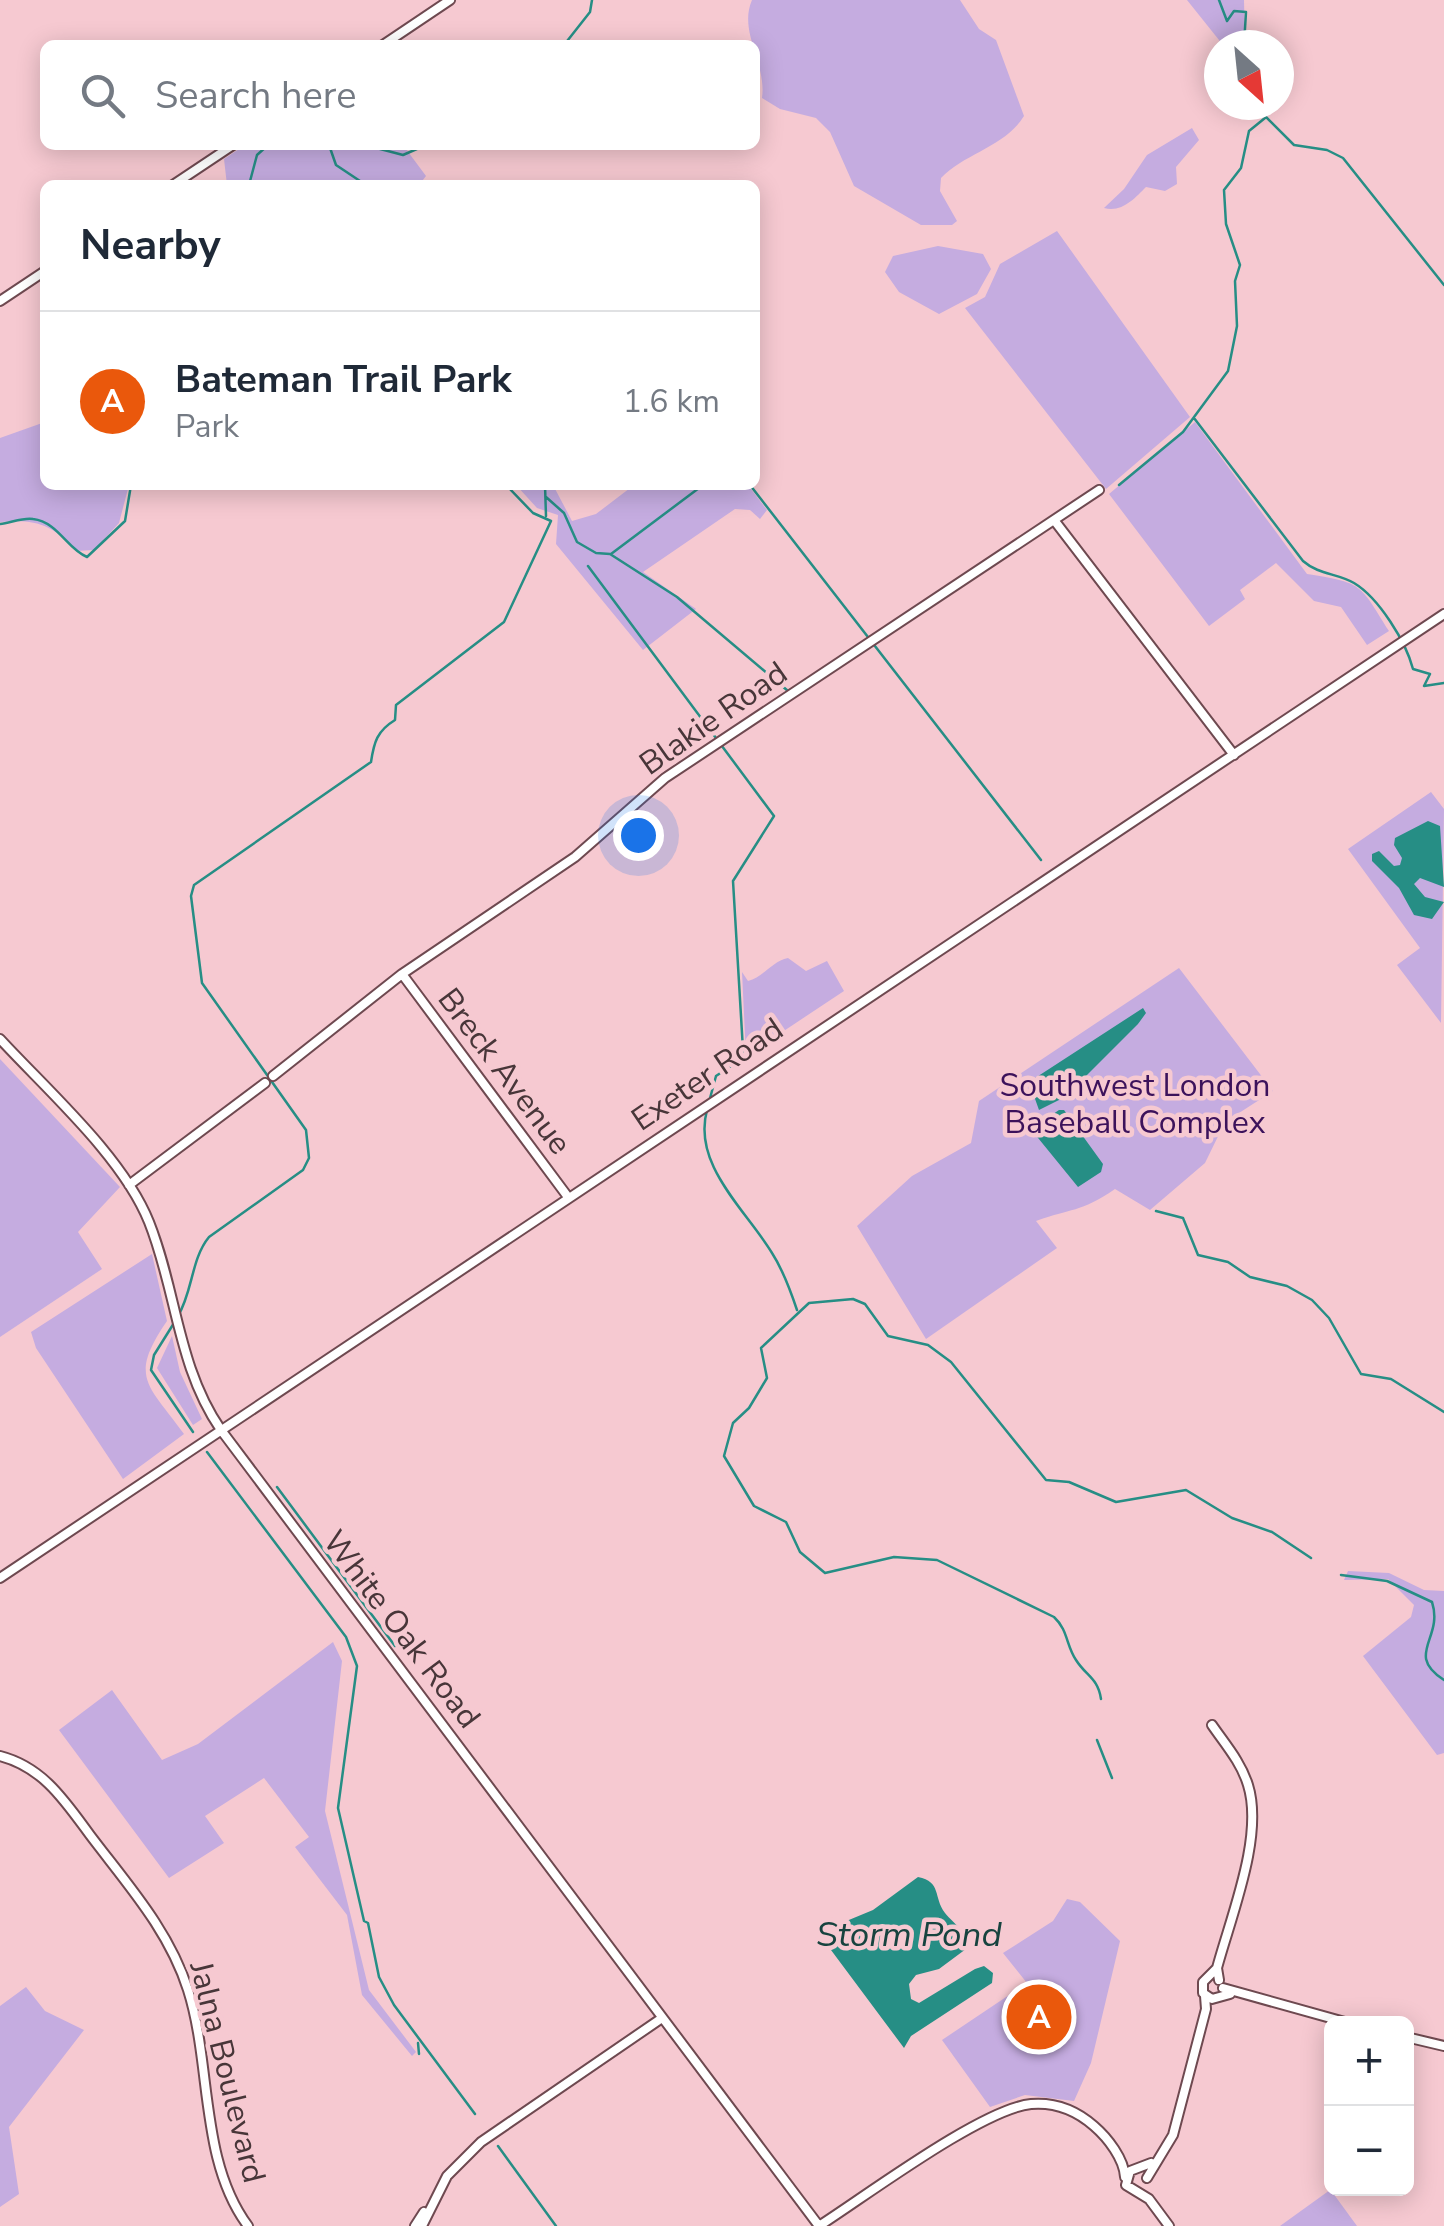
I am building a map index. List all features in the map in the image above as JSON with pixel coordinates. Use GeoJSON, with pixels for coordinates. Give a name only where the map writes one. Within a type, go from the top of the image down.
{"type":"FeatureCollection","features":[{"type":"Feature","properties":{"kind":"street"},"geometry":{"type":"LineString","coordinates":[[390,40],[450,0]]}},
{"type":"Feature","properties":{"kind":"street"},"geometry":{"type":"LineString","coordinates":[[181,180],[226,150]]}},
{"type":"Feature","properties":{"kind":"street"},"geometry":{"type":"LineString","coordinates":[[0,301],[40,274]]}},
{"type":"Feature","properties":{"kind":"street","name":"Blakie Road"},"geometry":{"type":"LineString","coordinates":[[274,1076],[402,974],[575,857],[665,778],[1099,490]]}},
{"type":"Feature","properties":{"kind":"street"},"geometry":{"type":"LineString","coordinates":[[1054,520],[1234,754]]}},
{"type":"Feature","properties":{"kind":"street","name":"Exeter Road"},"geometry":{"type":"LineString","coordinates":[[0,1578],[1444,614]]}},
{"type":"Feature","properties":{"kind":"street","name":"Breck Avenue"},"geometry":{"type":"LineString","coordinates":[[402,974],[568,1197]]}},
{"type":"Feature","properties":{"kind":"street","name":"White Oak Road"},"geometry":{"type":"LineString","coordinates":[[0,1039],[129,1185],[150,1225],[191,1379],[221,1430],[818,2226]]}},
{"type":"Feature","properties":{"kind":"street"},"geometry":{"type":"LineString","coordinates":[[129,1185],[265,1083]]}},
{"type":"Feature","properties":{"kind":"street"},"geometry":{"type":"LineString","coordinates":[[1134,2191],[1147,2180],[1173,2135],[1206,2009],[1215,1989],[1252,1831],[1253,1812],[1241,1766],[1212,1725]]}},
{"type":"Feature","properties":{"kind":"street","name":"Jalna Boulevard"},"geometry":{"type":"LineString","coordinates":[[0,1756],[30,1767],[53,1786],[161,1928],[189,1992],[223,2176],[248,2226]]}},
{"type":"Feature","properties":{"kind":"street"},"geometry":{"type":"LineString","coordinates":[[1215,1989],[1324,2017]]}},
{"type":"Feature","properties":{"kind":"street"},"geometry":{"type":"LineString","coordinates":[[418,2226],[454,2168],[481,2142],[662,2018]]}},
{"type":"Feature","properties":{"kind":"street"},"geometry":{"type":"LineString","coordinates":[[1414,2039],[1444,2046]]}},
{"type":"Feature","properties":{"kind":"street"},"geometry":{"type":"LineString","coordinates":[[818,2226],[988,2118],[1027,2104],[1058,2106],[1078,2113],[1098,2129],[1122,2162],[1125,2178],[1134,2191],[1149,2200],[1169,2226]]}},
{"type":"Feature","properties":{"kind":"street"},"geometry":{"type":"LineString","coordinates":[[1125,2178],[1156,2160]]}},
{"type":"Feature","properties":{"kind":"street"},"geometry":{"type":"LineString","coordinates":[[1122,2162],[1138,2169],[1147,2180],[1149,2200]]}},
{"type":"Feature","properties":{"kind":"green space"},"geometry":{"type":"Polygon","coordinates":[[[752,0],[960,0],[979,29],[996,40],[1024,116],[996,143],[941,178],[940,191],[957,221],[952,225],[921,225],[854,186],[830,132],[816,118],[780,109],[762,98],[760,40],[751,40],[752,0]]]}},
{"type":"Feature","properties":{"kind":"green space"},"geometry":{"type":"Polygon","coordinates":[[[1187,0],[1244,0],[1245,30],[1211,30],[1187,0]]]}},
{"type":"Feature","properties":{"kind":"green space"},"geometry":{"type":"Polygon","coordinates":[[[1192,128],[1199,140],[1176,167],[1177,184],[1165,191],[1146,187],[1122,206],[1104,208],[1124,189],[1147,155],[1192,128]]]}},
{"type":"Feature","properties":{"kind":"green space"},"geometry":{"type":"Polygon","coordinates":[[[238,150],[407,150],[426,176],[423,180],[226,180],[224,159],[238,150]]]}},
{"type":"Feature","properties":{"kind":"green space"},"geometry":{"type":"Polygon","coordinates":[[[1057,231],[1190,417],[1106,489],[965,308],[985,297],[1000,264],[1057,231]]]}},
{"type":"Feature","properties":{"kind":"green space"},"geometry":{"type":"Polygon","coordinates":[[[938,246],[983,254],[991,269],[977,294],[939,314],[899,292],[885,272],[893,256],[938,246]]]}},
{"type":"Feature","properties":{"kind":"green space"},"geometry":{"type":"Polygon","coordinates":[[[1195,422],[1307,574],[1358,588],[1389,631],[1367,645],[1341,607],[1314,601],[1276,563],[1240,590],[1245,599],[1209,626],[1109,494],[1195,422]]]}},
{"type":"Feature","properties":{"kind":"green space"},"geometry":{"type":"Polygon","coordinates":[[[40,424],[40,490],[128,490],[119,523],[94,550],[76,551],[42,525],[0,522],[0,438],[40,424]]]}},
{"type":"Feature","properties":{"kind":"green space"},"geometry":{"type":"Polygon","coordinates":[[[521,490],[556,490],[572,521],[596,514],[627,490],[752,490],[767,510],[760,519],[750,510],[735,509],[643,572],[696,609],[643,650],[556,544],[558,515],[537,508],[521,490]]]}},
{"type":"Feature","properties":{"kind":"green space"},"geometry":{"type":"Polygon","coordinates":[[[1431,792],[1444,809],[1441,1023],[1397,965],[1420,948],[1348,849],[1431,792]]]}},
{"type":"Feature","properties":{"kind":"green space"},"geometry":{"type":"Polygon","coordinates":[[[788,958],[806,971],[827,961],[844,991],[746,1056],[742,972],[748,981],[788,958]]]}},
{"type":"Feature","properties":{"kind":"green space","name":"Southwest London Baseball Complex"},"geometry":{"type":"Polygon","coordinates":[[[1179,968],[1273,1091],[1225,1122],[1205,1163],[1150,1210],[1115,1189],[1084,1206],[1036,1221],[1057,1248],[926,1339],[857,1226],[912,1176],[971,1143],[979,1101],[1179,968]]]}},
{"type":"Feature","properties":{"kind":"green space"},"geometry":{"type":"Polygon","coordinates":[[[0,1059],[120,1187],[78,1232],[102,1269],[0,1337],[0,1059]]]}},
{"type":"Feature","properties":{"kind":"green space"},"geometry":{"type":"Polygon","coordinates":[[[152,1254],[167,1321],[148,1356],[147,1380],[184,1434],[123,1479],[36,1348],[31,1332],[152,1254]]]}},
{"type":"Feature","properties":{"kind":"green space"},"geometry":{"type":"Polygon","coordinates":[[[172,1336],[180,1372],[202,1419],[193,1425],[157,1368],[172,1336]]]}},
{"type":"Feature","properties":{"kind":"green space"},"geometry":{"type":"Polygon","coordinates":[[[1348,1571],[1389,1573],[1424,1590],[1444,1591],[1444,1753],[1437,1755],[1363,1656],[1411,1617],[1414,1605],[1388,1579],[1344,1580],[1348,1571]]]}},
{"type":"Feature","properties":{"kind":"green space"},"geometry":{"type":"Polygon","coordinates":[[[333,1642],[342,1661],[325,1811],[369,1990],[416,2052],[412,2056],[362,1995],[347,1915],[295,1847],[309,1837],[264,1778],[205,1816],[224,1843],[169,1878],[59,1730],[112,1690],[162,1760],[198,1744],[333,1642]]]}},
{"type":"Feature","properties":{"kind":"green space"},"geometry":{"type":"Polygon","coordinates":[[[1067,1899],[1080,1902],[1120,1941],[1091,2063],[1074,2101],[1025,2095],[990,2107],[942,2040],[1027,1983],[1003,1953],[1053,1921],[1067,1899]]]}},
{"type":"Feature","properties":{"kind":"green space"},"geometry":{"type":"Polygon","coordinates":[[[26,1987],[45,2011],[84,2030],[9,2127],[19,2194],[0,2207],[0,2006],[26,1987]]]}},
{"type":"Feature","properties":{"kind":"green space"},"geometry":{"type":"Polygon","coordinates":[[[1324,2194],[1335,2196],[1357,2226],[1280,2226],[1324,2194]]]}},
{"type":"Feature","properties":{"kind":"water"},"geometry":{"type":"Polygon","coordinates":[[[1428,821],[1440,826],[1444,887],[1420,878],[1414,884],[1425,897],[1444,902],[1432,919],[1414,915],[1399,888],[1372,861],[1372,854],[1379,851],[1394,866],[1400,865],[1402,858],[1394,845],[1395,838],[1428,821]]]}},
{"type":"Feature","properties":{"kind":"water"},"geometry":{"type":"Polygon","coordinates":[[[1143,1008],[1146,1013],[1138,1024],[1065,1097],[1039,1110],[1029,1082],[1143,1008]]]}},
{"type":"Feature","properties":{"kind":"water"},"geometry":{"type":"Polygon","coordinates":[[[1064,1110],[1103,1164],[1101,1172],[1078,1187],[1034,1133],[1034,1127],[1064,1110]]]}},
{"type":"Feature","properties":{"kind":"water","name":"Storm Pond"},"geometry":{"type":"Polygon","coordinates":[[[918,1877],[931,1882],[941,1907],[970,1946],[939,1969],[916,1975],[909,1984],[911,1999],[919,2003],[984,1966],[993,1973],[992,1983],[911,2036],[904,2048],[831,1950],[826,1936],[844,1922],[873,1910],[918,1877]]]}},
{"type":"Feature","properties":{"kind":"waterway"},"geometry":{"type":"LineString","coordinates":[[568,40],[590,12],[592,0]]}},
{"type":"Feature","properties":{"kind":"waterway"},"geometry":{"type":"LineString","coordinates":[[1219,0],[1227,21],[1234,11],[1246,12],[1245,30]]}},
{"type":"Feature","properties":{"kind":"waterway"},"geometry":{"type":"LineString","coordinates":[[1119,485],[1183,432],[1228,371],[1237,326],[1235,281],[1240,265],[1226,224],[1224,190],[1241,168],[1249,131],[1263,120]]}},
{"type":"Feature","properties":{"kind":"waterway"},"geometry":{"type":"LineString","coordinates":[[1269,120],[1294,145],[1327,150],[1343,158],[1444,285]]}},
{"type":"Feature","properties":{"kind":"waterway"},"geometry":{"type":"LineString","coordinates":[[250,180],[257,155],[262,150]]}},
{"type":"Feature","properties":{"kind":"waterway"},"geometry":{"type":"LineString","coordinates":[[331,150],[336,165],[358,180]]}},
{"type":"Feature","properties":{"kind":"waterway"},"geometry":{"type":"LineString","coordinates":[[384,150],[403,155],[414,150]]}},
{"type":"Feature","properties":{"kind":"waterway"},"geometry":{"type":"LineString","coordinates":[[1194,418],[1303,561],[1363,590],[1390,622],[1413,669],[1430,674],[1424,686],[1444,683]]}},
{"type":"Feature","properties":{"kind":"waterway"},"geometry":{"type":"LineString","coordinates":[[0,524],[25,519],[42,521],[87,557],[125,521],[130,490]]}},
{"type":"Feature","properties":{"kind":"waterway"},"geometry":{"type":"LineString","coordinates":[[178,1316],[209,1237],[303,1170],[309,1158],[306,1130],[202,983],[191,896],[194,885],[371,762],[377,738],[395,720],[396,705],[504,622],[551,521],[533,513],[511,490]]}},
{"type":"Feature","properties":{"kind":"waterway"},"geometry":{"type":"LineString","coordinates":[[545,490],[546,516]]}},
{"type":"Feature","properties":{"kind":"waterway"},"geometry":{"type":"LineString","coordinates":[[611,554],[696,490]]}},
{"type":"Feature","properties":{"kind":"waterway"},"geometry":{"type":"LineString","coordinates":[[754,490],[1041,860]]}},
{"type":"Feature","properties":{"kind":"waterway"},"geometry":{"type":"LineString","coordinates":[[546,497],[564,513],[577,542],[596,553],[610,554],[677,597],[788,691]]}},
{"type":"Feature","properties":{"kind":"waterway"},"geometry":{"type":"LineString","coordinates":[[588,566],[774,816],[733,881],[743,1050],[740,1060],[716,1076],[709,1102]]}},
{"type":"Feature","properties":{"kind":"waterway"},"geometry":{"type":"LineString","coordinates":[[707,1110],[704,1130],[714,1168],[776,1260],[797,1310]]}},
{"type":"Feature","properties":{"kind":"waterway"},"geometry":{"type":"LineString","coordinates":[[1156,1211],[1183,1218],[1198,1255],[1228,1262],[1250,1277],[1287,1286],[1312,1300],[1329,1318],[1361,1374],[1391,1379],[1444,1412]]}},
{"type":"Feature","properties":{"kind":"waterway"},"geometry":{"type":"LineString","coordinates":[[1101,1699],[1054,1617],[937,1560],[894,1557],[825,1573],[800,1552],[786,1522],[754,1506],[724,1456],[733,1423],[749,1408],[767,1378],[761,1348],[809,1303],[853,1299],[865,1304],[888,1336],[928,1345],[951,1362],[1046,1480],[1069,1482],[1116,1502],[1186,1490],[1232,1518],[1272,1532],[1311,1558]]}},
{"type":"Feature","properties":{"kind":"waterway"},"geometry":{"type":"LineString","coordinates":[[174,1323],[154,1355],[151,1370],[193,1432]]}},
{"type":"Feature","properties":{"kind":"waterway"},"geometry":{"type":"LineString","coordinates":[[207,1452],[346,1637],[357,1666],[338,1808],[379,1977],[394,2005],[475,2114]]}},
{"type":"Feature","properties":{"kind":"waterway"},"geometry":{"type":"LineString","coordinates":[[277,1487],[395,1646]]}},
{"type":"Feature","properties":{"kind":"waterway"},"geometry":{"type":"LineString","coordinates":[[1341,1575],[1387,1581],[1432,1602],[1434,1615],[1427,1662],[1444,1680]]}},
{"type":"Feature","properties":{"kind":"waterway"},"geometry":{"type":"LineString","coordinates":[[1097,1740],[1112,1778]]}},
{"type":"Feature","properties":{"kind":"waterway"},"geometry":{"type":"LineString","coordinates":[[418,2043],[419,2054]]}},
{"type":"Feature","properties":{"kind":"waterway"},"geometry":{"type":"LineString","coordinates":[[498,2146],[556,2226]]}},
{"type":"Feature","properties":{"kind":"place","name":"Bateman Trail Park"},"geometry":{"type":"Point","coordinates":[1039,2017]}}]}
